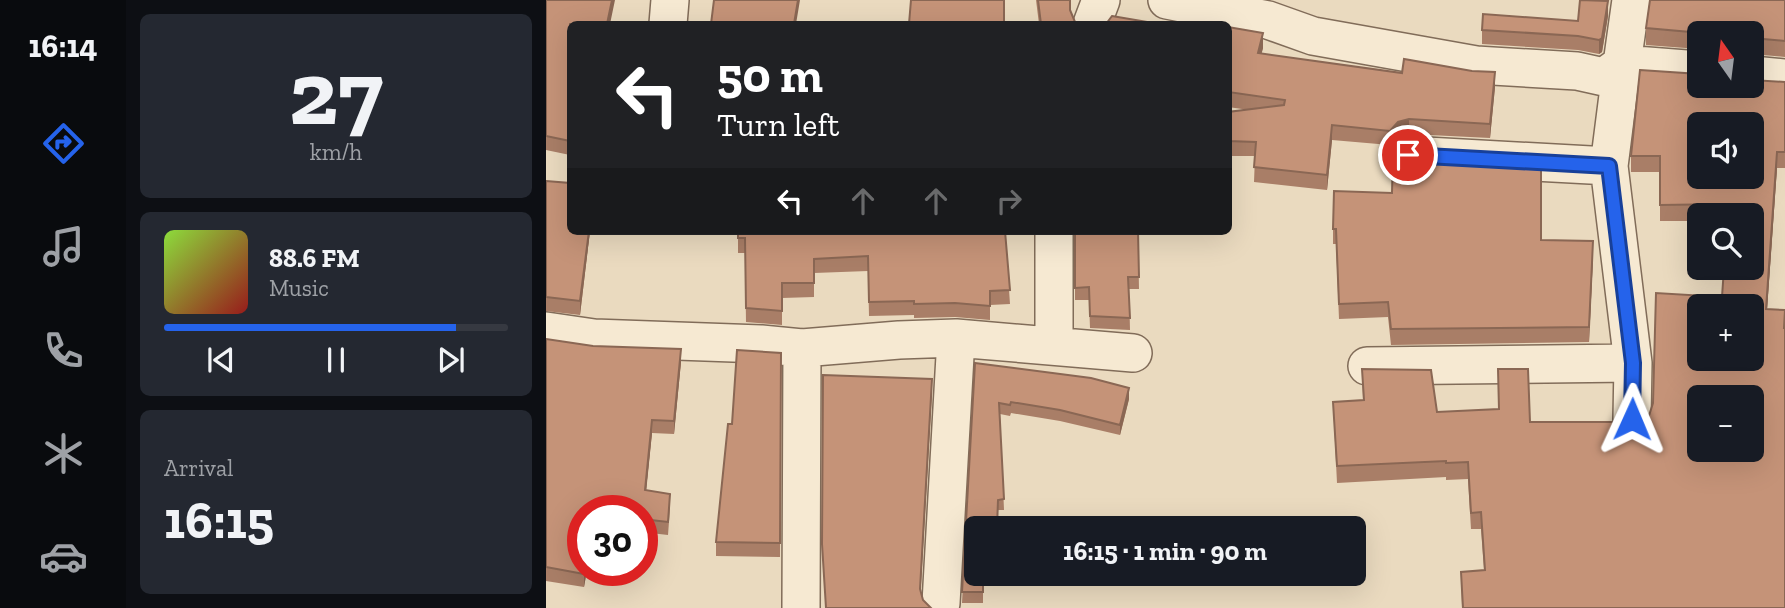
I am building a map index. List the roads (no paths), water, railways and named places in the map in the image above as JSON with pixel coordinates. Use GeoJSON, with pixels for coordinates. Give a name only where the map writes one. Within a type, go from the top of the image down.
{"type":"FeatureCollection","features":[{"type":"Feature","properties":{"kind":"street"},"geometry":{"type":"LineString","coordinates":[[668,21],[670,0]]}},
{"type":"Feature","properties":{"kind":"street"},"geometry":{"type":"LineString","coordinates":[[1093,21],[1101,0]]}},
{"type":"Feature","properties":{"kind":"street"},"geometry":{"type":"LineString","coordinates":[[1167,0],[1268,20],[1313,36],[1476,65],[1577,71],[1604,77],[1622,64],[1687,69]]}},
{"type":"Feature","properties":{"kind":"street"},"geometry":{"type":"LineString","coordinates":[[1631,0],[1609,166],[1633,363],[1632,419]]}},
{"type":"Feature","properties":{"kind":"street"},"geometry":{"type":"LineString","coordinates":[[1764,76],[1785,78]]}},
{"type":"Feature","properties":{"kind":"street"},"geometry":{"type":"LineString","coordinates":[[1408,155],[1609,166]]}},
{"type":"Feature","properties":{"kind":"street"},"geometry":{"type":"LineString","coordinates":[[1054,235],[1054,344]]}},
{"type":"Feature","properties":{"kind":"street"},"geometry":{"type":"LineString","coordinates":[[546,331],[594,338],[802,348],[956,338],[1054,344],[1133,353]]}},
{"type":"Feature","properties":{"kind":"street"},"geometry":{"type":"LineString","coordinates":[[941,603],[956,338]]}},
{"type":"Feature","properties":{"kind":"street"},"geometry":{"type":"LineString","coordinates":[[801,608],[802,348]]}},
{"type":"Feature","properties":{"kind":"street"},"geometry":{"type":"LineString","coordinates":[[1367,366],[1633,363]]}}]}
